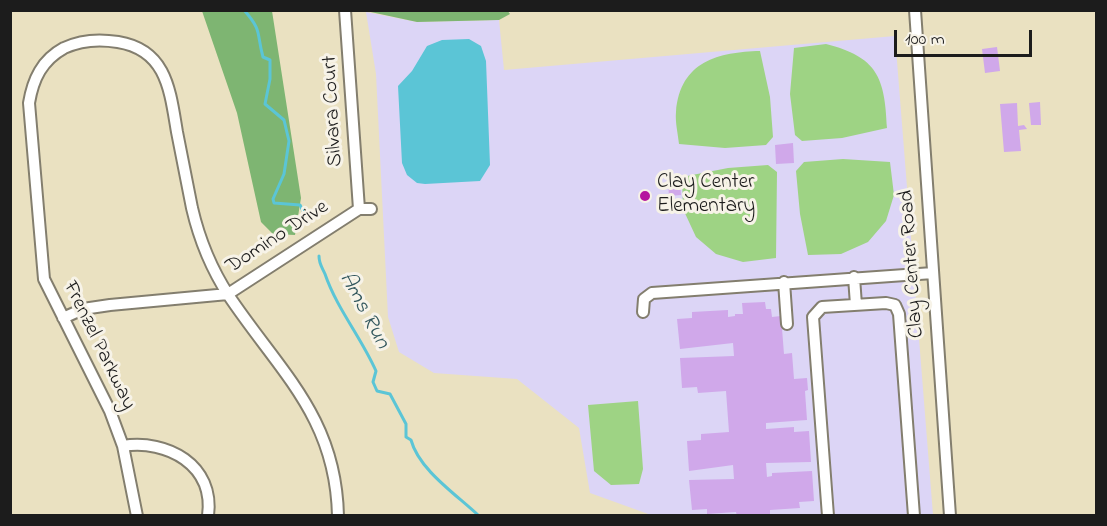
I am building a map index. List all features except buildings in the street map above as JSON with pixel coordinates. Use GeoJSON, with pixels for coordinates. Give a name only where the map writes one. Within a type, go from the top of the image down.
{"type":"FeatureCollection","features":[{"type":"Feature","properties":{"kind":"street","name":"Silvara Court"},"geometry":{"type":"LineString","coordinates":[[345,10],[359,209]]}},
{"type":"Feature","properties":{"kind":"street","name":"Clay Center Road"},"geometry":{"type":"LineString","coordinates":[[915,10],[950,516]]}},
{"type":"Feature","properties":{"kind":"street","name":"Frenzel Parkway"},"geometry":{"type":"LineString","coordinates":[[137,516],[123,446],[110,411],[47,289],[43,271],[29,103],[35,77],[50,57],[70,45],[111,41],[134,45],[149,55],[165,78],[196,223],[208,256],[228,294]]}},
{"type":"Feature","properties":{"kind":"street","name":"Domino Drive"},"geometry":{"type":"LineString","coordinates":[[63,318],[83,309],[110,305],[228,294],[359,209],[371,208]]}},
{"type":"Feature","properties":{"kind":"street"},"geometry":{"type":"LineString","coordinates":[[643,312],[644,299],[652,293],[933,273]]}},
{"type":"Feature","properties":{"kind":"street"},"geometry":{"type":"LineString","coordinates":[[854,277],[856,305]]}},
{"type":"Feature","properties":{"kind":"street"},"geometry":{"type":"LineString","coordinates":[[784,282],[787,324]]}},
{"type":"Feature","properties":{"kind":"street"},"geometry":{"type":"LineString","coordinates":[[228,294],[313,412],[332,461],[338,516]]}},
{"type":"Feature","properties":{"kind":"street"},"geometry":{"type":"LineString","coordinates":[[828,516],[813,317],[822,307],[891,303],[899,314],[914,516]]}},
{"type":"Feature","properties":{"kind":"street"},"geometry":{"type":"LineString","coordinates":[[123,446],[158,446],[186,459],[205,486],[209,499],[208,516]]}},
{"type":"Feature","properties":{"kind":"shaded area","name":"Clay Center Elementary"},"geometry":{"type":"Polygon","coordinates":[[[366,12],[417,22],[499,20],[504,70],[895,36],[933,515],[651,515],[590,493],[579,428],[517,379],[434,373],[399,352],[388,317],[376,74],[366,12]]]}},
{"type":"Feature","properties":{"kind":"green space"},"geometry":{"type":"Polygon","coordinates":[[[507,10],[510,14],[499,20],[417,22],[366,11],[507,10]]]}},
{"type":"Feature","properties":{"kind":"green space"},"geometry":{"type":"Polygon","coordinates":[[[202,11],[272,11],[301,198],[295,235],[273,234],[261,222],[237,113],[202,11]]]}},
{"type":"Feature","properties":{"kind":"green space"},"geometry":{"type":"Polygon","coordinates":[[[826,44],[857,55],[875,72],[884,95],[887,128],[842,138],[802,141],[795,135],[790,94],[794,48],[826,44]]]}},
{"type":"Feature","properties":{"kind":"green space"},"geometry":{"type":"Polygon","coordinates":[[[760,51],[770,97],[773,137],[766,145],[725,148],[679,144],[676,116],[679,95],[685,81],[704,63],[716,57],[760,51]]]}},
{"type":"Feature","properties":{"kind":"green space"},"geometry":{"type":"Polygon","coordinates":[[[843,159],[890,162],[894,195],[886,221],[868,242],[841,254],[808,255],[800,214],[796,171],[804,162],[843,159]]]}},
{"type":"Feature","properties":{"kind":"green space"},"geometry":{"type":"Polygon","coordinates":[[[768,165],[777,172],[776,258],[743,262],[716,254],[696,237],[683,209],[682,177],[728,168],[768,165]]]}},
{"type":"Feature","properties":{"kind":"green space"},"geometry":{"type":"Polygon","coordinates":[[[638,401],[643,469],[639,484],[611,485],[594,471],[588,405],[638,401]]]}},
{"type":"Feature","properties":{"kind":"water"},"geometry":{"type":"Polygon","coordinates":[[[469,39],[481,46],[486,61],[490,165],[480,181],[417,183],[407,175],[402,163],[398,86],[412,71],[427,46],[442,40],[469,39]]]}},
{"type":"Feature","properties":{"kind":"waterway","name":"Ams Run"},"geometry":{"type":"LineString","coordinates":[[244,10],[257,28],[263,57],[270,60],[270,79],[265,104],[284,120],[289,141],[284,174],[273,199],[274,203],[300,205],[307,219]]}},
{"type":"Feature","properties":{"kind":"waterway","name":"Ams Run"},"geometry":{"type":"LineString","coordinates":[[319,256],[336,299],[376,371],[373,382],[377,391],[390,394],[406,424],[406,437],[411,440],[415,451],[430,472],[479,516]]}},
{"type":"Feature","properties":{"kind":"place","name":"Clay Center Elementary"},"geometry":{"type":"Point","coordinates":[645,196]}}]}
